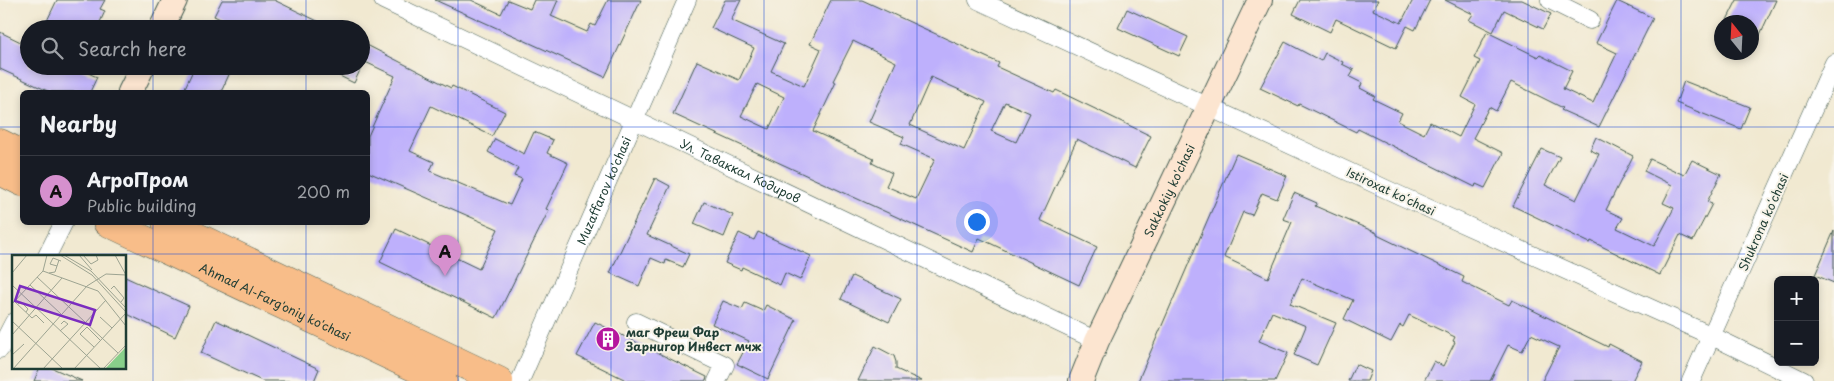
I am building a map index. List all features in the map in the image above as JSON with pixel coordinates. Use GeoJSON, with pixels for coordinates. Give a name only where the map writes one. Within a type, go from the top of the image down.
{"type":"FeatureCollection","features":[{"type":"Feature","properties":{"kind":"main road"},"geometry":{"type":"LineString","coordinates":[[0,143],[20,153]]}},
{"type":"Feature","properties":{"kind":"main road"},"geometry":{"type":"LineString","coordinates":[[0,171],[20,181]]}},
{"type":"Feature","properties":{"kind":"main road","name":"Ahmad Al-Farg'oniy ko'chasi"},"geometry":{"type":"LineString","coordinates":[[113,225],[443,381]]}},
{"type":"Feature","properties":{"kind":"main road","name":"Ahmad Al-Farg'oniy ko'chasi"},"geometry":{"type":"LineString","coordinates":[[172,225],[499,381]]}},
{"type":"Feature","properties":{"kind":"street"},"geometry":{"type":"LineString","coordinates":[[165,20],[175,0]]}},
{"type":"Feature","properties":{"kind":"street","name":"Ул. Таваккал Кодиров"},"geometry":{"type":"LineString","coordinates":[[383,0],[1097,341]]}},
{"type":"Feature","properties":{"kind":"street","name":"Muzaffarov ko'chasi"},"geometry":{"type":"LineString","coordinates":[[520,381],[687,0]]}},
{"type":"Feature","properties":{"kind":"street","name":"Istiroxat koʻchasi"},"geometry":{"type":"LineString","coordinates":[[978,0],[1712,336],[1804,381]]}},
{"type":"Feature","properties":{"kind":"street","name":"Sakkokiy ko'chasi"},"geometry":{"type":"LineString","coordinates":[[1081,381],[1097,341],[1260,0]]}},
{"type":"Feature","properties":{"kind":"street"},"geometry":{"type":"LineString","coordinates":[[1550,0],[1590,20]]}},
{"type":"Feature","properties":{"kind":"street","name":"Shukrona koʻchasi"},"geometry":{"type":"LineString","coordinates":[[1691,381],[1834,63]]}},
{"type":"Feature","properties":{"kind":"street"},"geometry":{"type":"LineString","coordinates":[[131,90],[138,75]]}},
{"type":"Feature","properties":{"kind":"street"},"geometry":{"type":"LineString","coordinates":[[48,255],[62,225]]}},
{"type":"Feature","properties":{"kind":"street"},"geometry":{"type":"LineString","coordinates":[[636,322],[726,365],[717,381]]}},
{"type":"Feature","properties":{"kind":"street"},"geometry":{"type":"LineString","coordinates":[[0,349],[12,326]]}},
{"type":"Feature","properties":{"kind":"building"},"geometry":{"type":"Polygon","coordinates":[[[57,0],[105,0],[100,9],[105,11],[101,20],[47,20],[57,0]]]}},
{"type":"Feature","properties":{"kind":"building"},"geometry":{"type":"Polygon","coordinates":[[[222,0],[274,0],[315,20],[222,20],[214,16],[222,0]]]}},
{"type":"Feature","properties":{"kind":"building"},"geometry":{"type":"Polygon","coordinates":[[[435,0],[471,0],[501,14],[508,0],[530,9],[534,0],[558,0],[551,16],[587,32],[591,24],[595,26],[608,0],[641,0],[605,77],[435,0]]]}},
{"type":"Feature","properties":{"kind":"building"},"geometry":{"type":"Polygon","coordinates":[[[725,0],[741,0],[731,20],[784,44],[771,71],[804,86],[821,49],[810,44],[831,0],[862,0],[999,63],[997,67],[1054,93],[1056,90],[1151,136],[1135,168],[1077,139],[1040,220],[1097,247],[1079,285],[979,238],[973,252],[673,114],[697,61],[739,80],[754,48],[711,28],[725,0]],[[853,41],[833,81],[836,82],[813,131],[874,159],[872,163],[892,173],[886,186],[916,199],[935,159],[901,144],[904,137],[869,122],[896,62],[853,41]],[[931,77],[910,125],[964,150],[986,102],[931,77]],[[757,84],[741,116],[769,129],[784,97],[757,84]],[[1005,102],[991,131],[1016,142],[1030,113],[1005,102]]]}},
{"type":"Feature","properties":{"kind":"building"},"geometry":{"type":"Polygon","coordinates":[[[1300,0],[1378,0],[1373,10],[1401,23],[1413,0],[1430,0],[1415,30],[1407,26],[1396,48],[1336,19],[1330,32],[1293,14],[1300,0]]]}},
{"type":"Feature","properties":{"kind":"building"},"geometry":{"type":"Polygon","coordinates":[[[1445,0],[1522,0],[1551,14],[1543,29],[1504,10],[1493,32],[1469,20],[1473,14],[1445,0]]]}},
{"type":"Feature","properties":{"kind":"building"},"geometry":{"type":"Polygon","coordinates":[[[1737,0],[1776,0],[1759,37],[1759,15],[1730,15],[1737,0]]]}},
{"type":"Feature","properties":{"kind":"building"},"geometry":{"type":"Polygon","coordinates":[[[1617,1],[1653,18],[1599,127],[1561,110],[1563,108],[1511,82],[1496,111],[1489,107],[1473,138],[1503,153],[1485,188],[1476,184],[1475,187],[1358,129],[1356,132],[1299,104],[1298,106],[1260,88],[1285,42],[1321,61],[1325,53],[1343,62],[1342,64],[1354,70],[1350,77],[1362,83],[1360,88],[1375,96],[1373,99],[1402,113],[1398,121],[1424,134],[1430,122],[1459,137],[1475,104],[1462,97],[1480,61],[1474,58],[1487,32],[1572,71],[1563,89],[1593,103],[1617,53],[1596,43],[1617,1]]]}},
{"type":"Feature","properties":{"kind":"building"},"geometry":{"type":"Polygon","coordinates":[[[1127,9],[1188,37],[1179,56],[1118,28],[1127,9]]]}},
{"type":"Feature","properties":{"kind":"building"},"geometry":{"type":"Polygon","coordinates":[[[0,32],[20,42],[20,75],[93,75],[97,77],[91,90],[46,90],[0,69],[0,32]]]}},
{"type":"Feature","properties":{"kind":"building"},"geometry":{"type":"Polygon","coordinates":[[[370,47],[451,88],[452,86],[505,112],[492,136],[431,106],[410,151],[434,162],[430,171],[510,205],[522,179],[514,176],[518,168],[488,152],[495,139],[524,154],[534,132],[553,140],[547,153],[568,163],[546,209],[549,210],[496,318],[380,262],[396,229],[479,269],[498,229],[370,173],[370,132],[395,76],[370,64],[370,47]]]}},
{"type":"Feature","properties":{"kind":"building"},"geometry":{"type":"Polygon","coordinates":[[[191,75],[229,75],[222,90],[184,90],[191,75]]]}},
{"type":"Feature","properties":{"kind":"building"},"geometry":{"type":"Polygon","coordinates":[[[338,75],[358,75],[354,83],[338,75]]]}},
{"type":"Feature","properties":{"kind":"building"},"geometry":{"type":"Polygon","coordinates":[[[1684,81],[1750,107],[1741,129],[1676,103],[1684,81]]]}},
{"type":"Feature","properties":{"kind":"building"},"geometry":{"type":"Polygon","coordinates":[[[1596,137],[1633,156],[1606,210],[1623,218],[1617,228],[1654,246],[1674,208],[1663,203],[1672,185],[1644,171],[1650,159],[1684,175],[1692,160],[1721,174],[1707,202],[1712,204],[1693,241],[1680,235],[1660,275],[1513,206],[1542,149],[1560,157],[1545,185],[1576,200],[1599,154],[1590,150],[1596,137]]]}},
{"type":"Feature","properties":{"kind":"building"},"geometry":{"type":"Polygon","coordinates":[[[1236,154],[1287,176],[1277,199],[1262,193],[1252,215],[1243,212],[1224,257],[1268,278],[1292,222],[1283,219],[1294,193],[1317,203],[1315,206],[1377,233],[1377,235],[1464,277],[1462,282],[1509,305],[1512,300],[1608,347],[1609,344],[1642,361],[1632,381],[1542,381],[1559,347],[1531,334],[1522,351],[1508,345],[1490,381],[1424,381],[1434,361],[1443,366],[1455,342],[1453,341],[1455,337],[1409,315],[1403,327],[1400,325],[1391,342],[1344,319],[1353,300],[1302,278],[1290,304],[1336,323],[1317,365],[1294,355],[1306,326],[1272,312],[1259,341],[1288,353],[1275,381],[1138,381],[1236,154]]]}},
{"type":"Feature","properties":{"kind":"building"},"geometry":{"type":"Polygon","coordinates":[[[655,178],[670,186],[647,235],[689,254],[683,267],[666,260],[665,264],[651,258],[639,286],[610,273],[655,178]]]}},
{"type":"Feature","properties":{"kind":"building"},"geometry":{"type":"Polygon","coordinates":[[[704,202],[733,215],[724,237],[694,224],[704,202]]]}},
{"type":"Feature","properties":{"kind":"building"},"geometry":{"type":"Polygon","coordinates":[[[1834,231],[1834,283],[1815,275],[1834,231]]]}},
{"type":"Feature","properties":{"kind":"building"},"geometry":{"type":"Polygon","coordinates":[[[758,232],[811,256],[800,280],[785,273],[780,285],[742,267],[741,270],[725,263],[739,233],[754,240],[758,232]]]}},
{"type":"Feature","properties":{"kind":"building"},"geometry":{"type":"Polygon","coordinates":[[[852,276],[901,299],[889,322],[841,299],[852,276]]]}},
{"type":"Feature","properties":{"kind":"building"},"geometry":{"type":"Polygon","coordinates":[[[126,277],[189,306],[175,337],[126,313],[126,277]]]}},
{"type":"Feature","properties":{"kind":"building"},"geometry":{"type":"Polygon","coordinates":[[[723,301],[742,309],[745,303],[763,311],[766,305],[796,320],[768,379],[737,364],[749,341],[712,324],[723,301]]]}},
{"type":"Feature","properties":{"kind":"building"},"geometry":{"type":"Polygon","coordinates":[[[216,320],[319,369],[314,381],[262,381],[201,353],[216,320]]]}},
{"type":"Feature","properties":{"kind":"building","name":"маг Фреш Фар Зарнигор Инвест мчж"},"geometry":{"type":"Polygon","coordinates":[[[595,322],[707,377],[706,381],[628,381],[577,356],[595,322]]]}},
{"type":"Feature","properties":{"kind":"building"},"geometry":{"type":"Polygon","coordinates":[[[875,346],[894,356],[896,369],[922,381],[858,381],[875,346]]]}},
{"type":"Feature","properties":{"kind":"building"},"geometry":{"type":"Polygon","coordinates":[[[1356,364],[1371,371],[1367,381],[1348,381],[1356,364]]]}},
{"type":"Feature","properties":{"kind":"building"},"geometry":{"type":"Polygon","coordinates":[[[40,368],[52,368],[82,381],[34,381],[40,368]]]}},
{"type":"Feature","properties":{"kind":"place","name":"АгроПром"},"geometry":{"type":"Point","coordinates":[445,276]}},
{"type":"Feature","properties":{"kind":"place","name":"маг Фреш Фар Зарнигор Инвест мчж"},"geometry":{"type":"Point","coordinates":[608,339]}}]}
